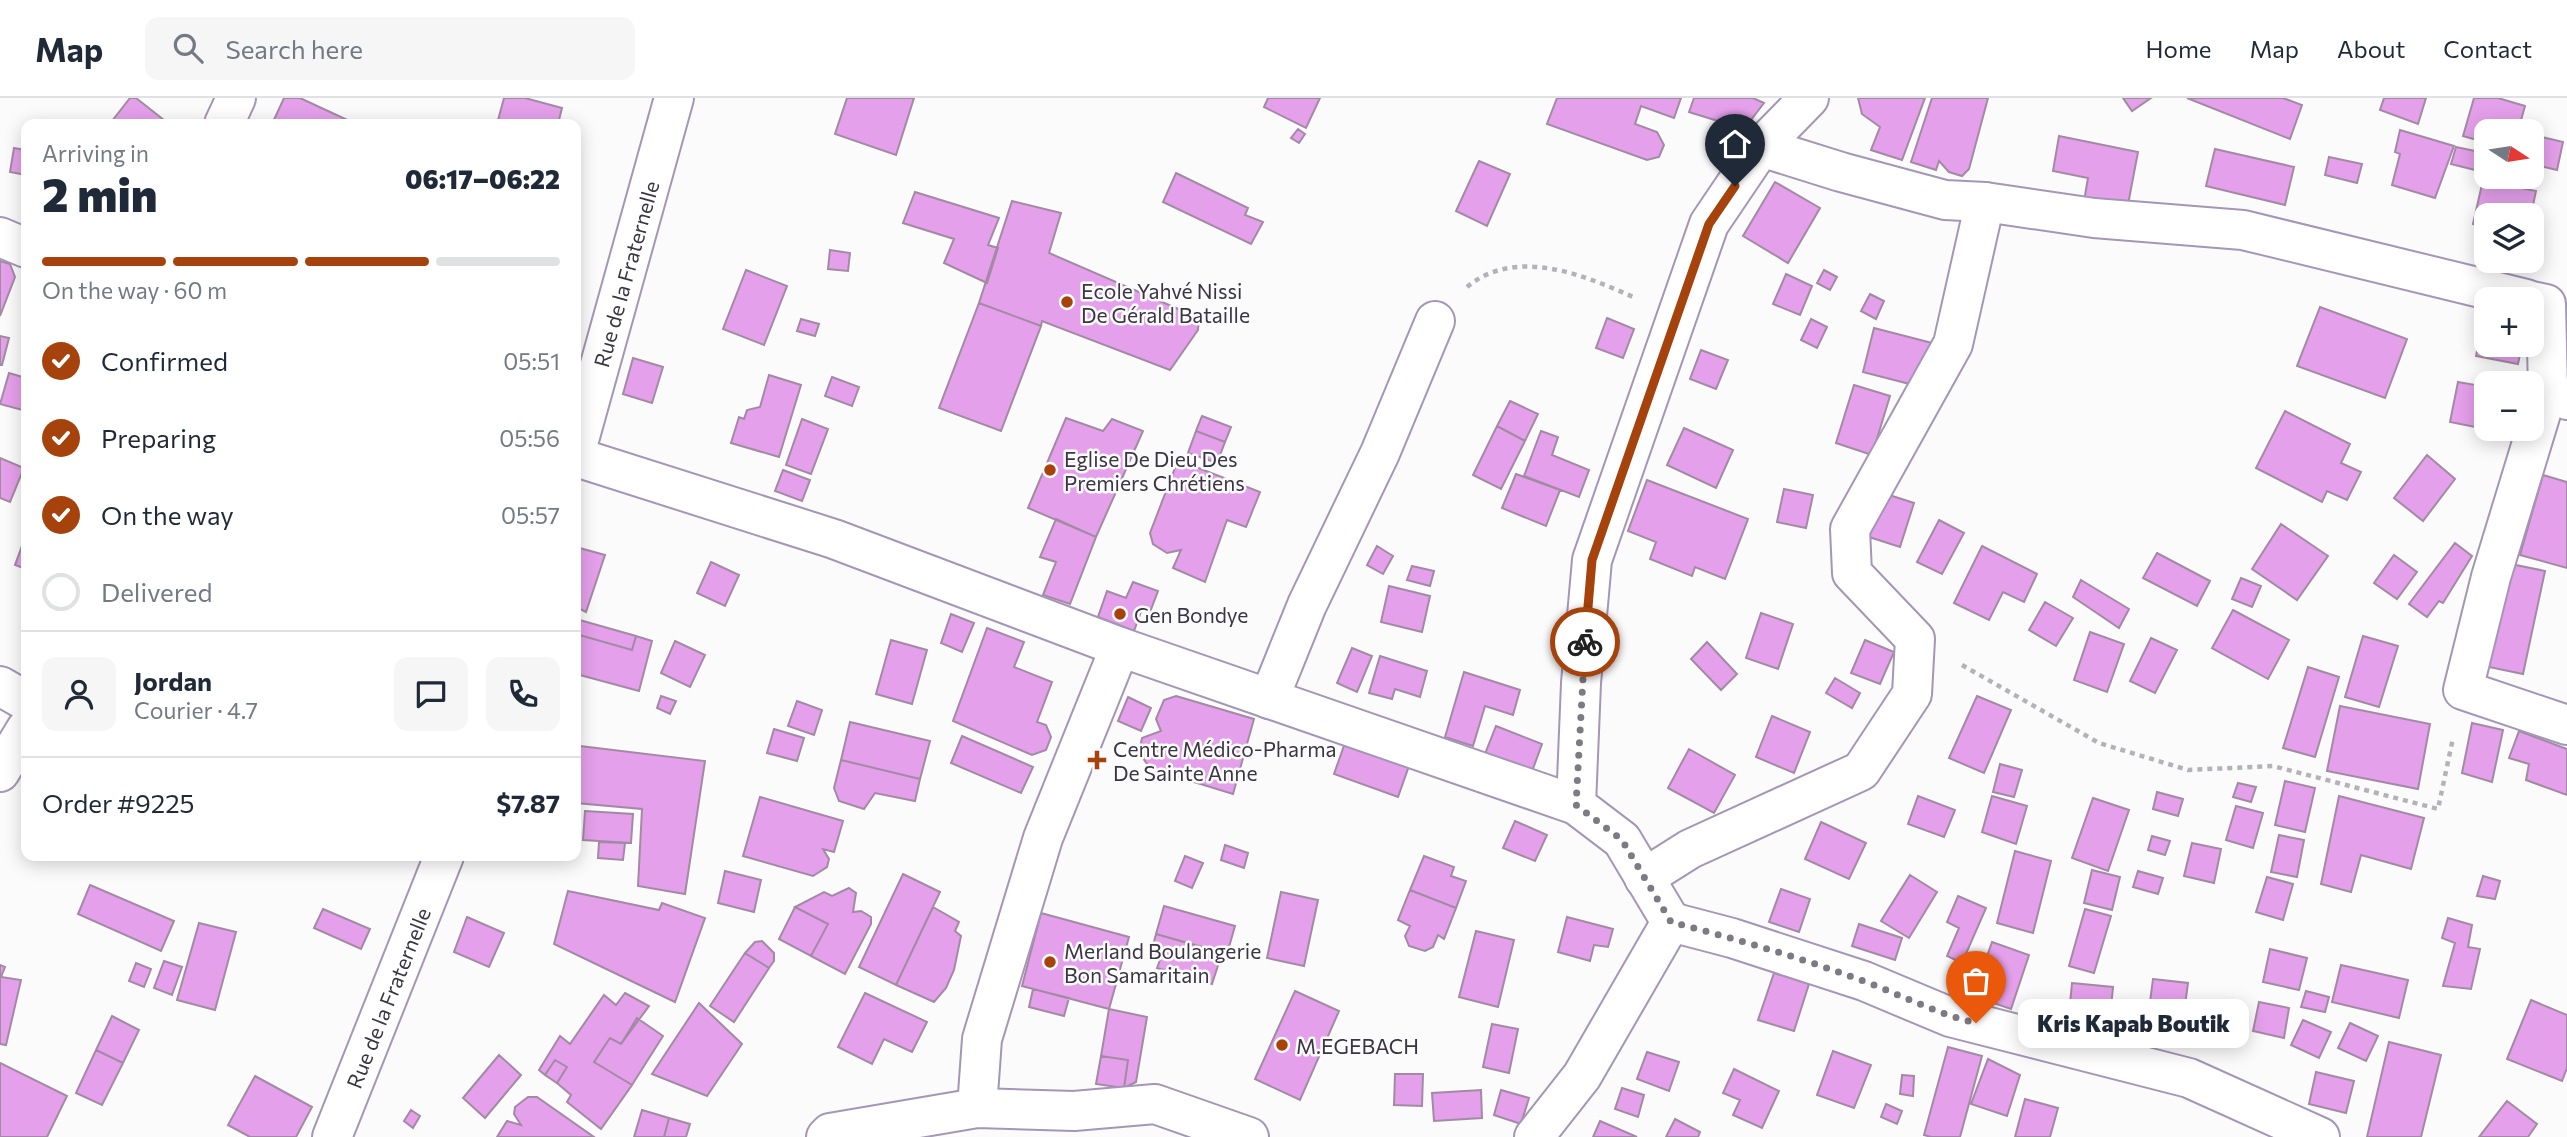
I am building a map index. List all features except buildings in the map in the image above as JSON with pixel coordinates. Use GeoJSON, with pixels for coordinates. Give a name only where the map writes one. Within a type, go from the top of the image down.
{"type":"FeatureCollection","features":[{"type":"Feature","properties":{"kind":"street"},"geometry":{"type":"LineString","coordinates":[[226,119],[236,98]]}},
{"type":"Feature","properties":{"kind":"street","name":"Rue de la Fraternelle"},"geometry":{"type":"LineString","coordinates":[[581,433],[674,98]]}},
{"type":"Feature","properties":{"kind":"street"},"geometry":{"type":"LineString","coordinates":[[1576,805],[1581,683],[1592,560],[1709,224],[1761,147],[1810,98]]}},
{"type":"Feature","properties":{"kind":"street"},"geometry":{"type":"LineString","coordinates":[[1761,147],[1945,200],[1985,202],[2094,218],[2243,230],[2477,287]]}},
{"type":"Feature","properties":{"kind":"street"},"geometry":{"type":"LineString","coordinates":[[1644,878],[1690,849],[1861,771],[1912,694],[1915,639],[1852,573],[1850,529],[1953,344],[1985,202]]}},
{"type":"Feature","properties":{"kind":"street"},"geometry":{"type":"LineString","coordinates":[[0,237],[21,246]]}},
{"type":"Feature","properties":{"kind":"street"},"geometry":{"type":"LineString","coordinates":[[2544,304],[2558,395],[2491,577],[2463,690],[2567,725]]}},
{"type":"Feature","properties":{"kind":"street"},"geometry":{"type":"LineString","coordinates":[[1269,699],[1307,605],[1380,453],[1435,321]]}},
{"type":"Feature","properties":{"kind":"street"},"geometry":{"type":"LineString","coordinates":[[581,459],[834,538],[1120,648],[1576,805],[1622,840],[1671,922],[1732,938],[1864,981],[1951,1017],[2189,1078],[2320,1137]]}},
{"type":"Feature","properties":{"kind":"street"},"geometry":{"type":"LineString","coordinates":[[978,1108],[982,1039],[1043,838],[1120,648]]}},
{"type":"Feature","properties":{"kind":"street"},"geometry":{"type":"LineString","coordinates":[[0,686],[21,698]]}},
{"type":"Feature","properties":{"kind":"street"},"geometry":{"type":"LineString","coordinates":[[0,772],[21,737]]}},
{"type":"Feature","properties":{"kind":"street","name":"Rue de la Fraternelle"},"geometry":{"type":"LineString","coordinates":[[331,1137],[442,861]]}},
{"type":"Feature","properties":{"kind":"street"},"geometry":{"type":"LineString","coordinates":[[1534,1137],[1582,1076],[1671,922]]}},
{"type":"Feature","properties":{"kind":"street"},"geometry":{"type":"LineString","coordinates":[[826,1137],[830,1133],[978,1108],[1074,1111],[1155,1104],[1243,1136]]}},
{"type":"Feature","properties":{"kind":"path"},"geometry":{"type":"LineString","coordinates":[[1435,321],[1483,274],[1532,264],[1601,282],[1678,317]]}},
{"type":"Feature","properties":{"kind":"path"},"geometry":{"type":"LineString","coordinates":[[1915,639],[2099,743],[2188,770],[2273,766],[2438,809],[2463,690]]}},
{"type":"Feature","properties":{"kind":"way so far"},"geometry":{"type":"LineString","coordinates":[[1585,642],[1576,805],[1622,840],[1671,922],[1732,938],[1864,981],[1951,1017],[1976,1023]]}},
{"type":"Feature","properties":{"kind":"place","name":"Ecole Yahvé Nissi De Gérald Bataille"},"geometry":{"type":"Point","coordinates":[1067,302]}},
{"type":"Feature","properties":{"kind":"place","name":"Eglise De Dieu Des Premiers Chrétiens"},"geometry":{"type":"Point","coordinates":[1050,470]}},
{"type":"Feature","properties":{"kind":"place","name":"Gen Bondye"},"geometry":{"type":"Point","coordinates":[1120,614]}},
{"type":"Feature","properties":{"kind":"place","name":"Centre Médico-Pharma De Sainte Anne"},"geometry":{"type":"Point","coordinates":[1097,760]}},
{"type":"Feature","properties":{"kind":"place","name":"Merland Boulangerie Bon Samaritain"},"geometry":{"type":"Point","coordinates":[1050,962]}},
{"type":"Feature","properties":{"kind":"place","name":"Kris Kapab Boutik"},"geometry":{"type":"Point","coordinates":[1976,1023]}},
{"type":"Feature","properties":{"kind":"place","name":"M.EGEBACH"},"geometry":{"type":"Point","coordinates":[1282,1045]}},
{"type":"Feature","properties":{"kind":"route"},"geometry":{"type":"LineString","coordinates":[[1585,642],[1592,560],[1709,224],[1735,186]]}}]}
